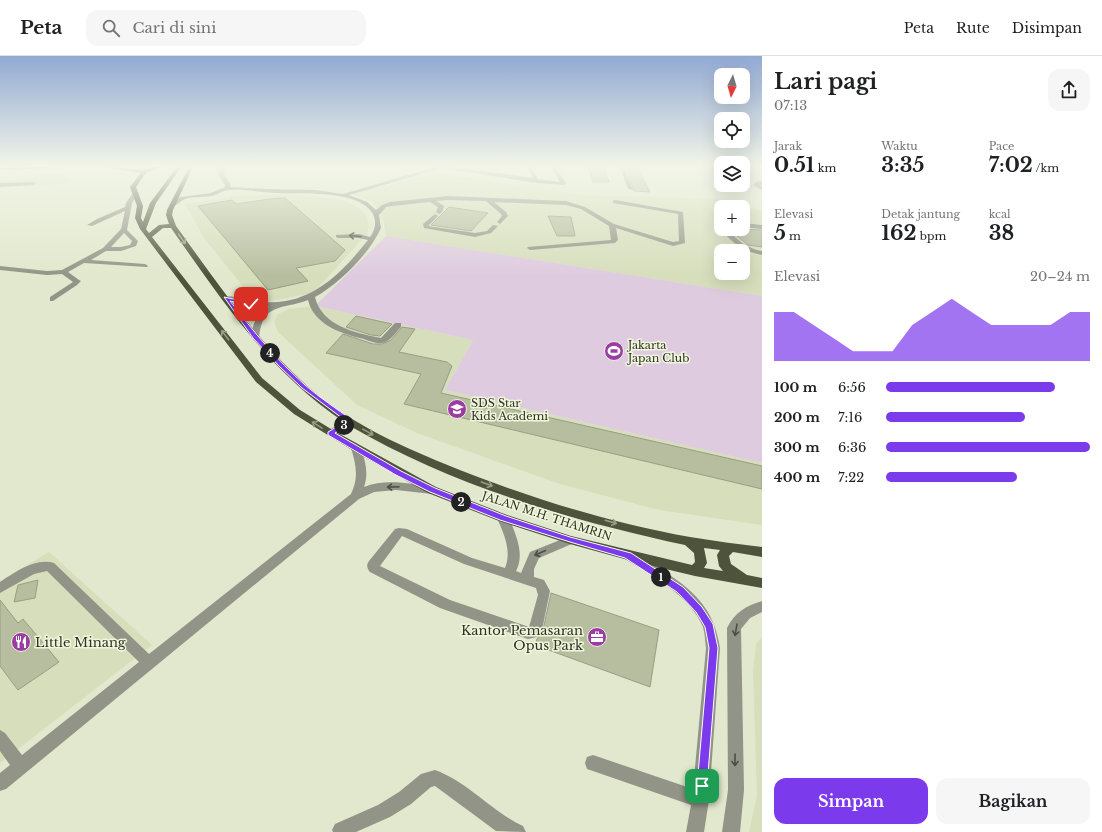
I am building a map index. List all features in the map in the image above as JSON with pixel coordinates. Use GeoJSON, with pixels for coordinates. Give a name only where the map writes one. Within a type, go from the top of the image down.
{"type":"FeatureCollection","features":[{"type":"Feature","properties":{"kind":"main road"},"geometry":{"type":"LineString","coordinates":[[139,203],[138,218],[144,226]]}},
{"type":"Feature","properties":{"kind":"main road"},"geometry":{"type":"LineString","coordinates":[[144,226],[153,203]]}},
{"type":"Feature","properties":{"kind":"main road"},"geometry":{"type":"LineString","coordinates":[[144,226],[159,223],[169,216],[172,203]]}},
{"type":"Feature","properties":{"kind":"main road","name":"JALAN M.H. THAMRIN"},"geometry":{"type":"LineString","coordinates":[[169,216],[173,226],[255,337],[304,387],[350,422],[395,446],[459,474],[516,494],[631,528],[689,541],[762,552]]}},
{"type":"Feature","properties":{"kind":"main road","name":"JALAN M.H. THAMRIN"},"geometry":{"type":"LineString","coordinates":[[144,226],[259,380],[297,412],[356,448],[432,490],[503,518],[570,540],[628,555],[695,571],[762,583]]}},
{"type":"Feature","properties":{"kind":"main road"},"geometry":{"type":"LineString","coordinates":[[150,236],[161,226],[173,226]]}},
{"type":"Feature","properties":{"kind":"main road"},"geometry":{"type":"LineString","coordinates":[[331,433],[350,422]]}},
{"type":"Feature","properties":{"kind":"main road"},"geometry":{"type":"LineString","coordinates":[[689,541],[700,551],[701,563],[695,571]]}},
{"type":"Feature","properties":{"kind":"main road"},"geometry":{"type":"LineString","coordinates":[[730,547],[723,555],[726,566],[746,581]]}},
{"type":"Feature","properties":{"kind":"street"},"geometry":{"type":"LineString","coordinates":[[0,268],[47,273],[63,272],[105,249],[124,230],[129,203]]}},
{"type":"Feature","properties":{"kind":"street"},"geometry":{"type":"LineString","coordinates":[[171,206],[175,203]]}},
{"type":"Feature","properties":{"kind":"street"},"geometry":{"type":"LineString","coordinates":[[255,337],[257,322],[267,310],[281,304],[311,296],[334,281],[364,249],[378,229],[378,219],[376,214],[364,203]]}},
{"type":"Feature","properties":{"kind":"street"},"geometry":{"type":"LineString","coordinates":[[376,214],[384,206],[398,203]]}},
{"type":"Feature","properties":{"kind":"street"},"geometry":{"type":"LineString","coordinates":[[436,203],[441,206],[437,214],[425,225],[426,227],[475,235],[489,232],[505,216],[504,213],[492,203]]}},
{"type":"Feature","properties":{"kind":"street"},"geometry":{"type":"LineString","coordinates":[[567,203],[583,208],[612,224],[658,240],[673,244],[682,243],[681,214],[622,203]]}},
{"type":"Feature","properties":{"kind":"street"},"geometry":{"type":"LineString","coordinates":[[90,225],[98,220],[128,208]]}},
{"type":"Feature","properties":{"kind":"street"},"geometry":{"type":"LineString","coordinates":[[530,248],[613,242],[616,240],[612,224]]}},
{"type":"Feature","properties":{"kind":"street"},"geometry":{"type":"LineString","coordinates":[[750,226],[762,227]]}},
{"type":"Feature","properties":{"kind":"street"},"geometry":{"type":"LineString","coordinates":[[105,249],[121,249],[131,247],[135,244],[135,241],[124,230]]}},
{"type":"Feature","properties":{"kind":"street"},"geometry":{"type":"LineString","coordinates":[[338,236],[359,236],[371,239]]}},
{"type":"Feature","properties":{"kind":"street"},"geometry":{"type":"LineString","coordinates":[[729,236],[752,252],[762,253]]}},
{"type":"Feature","properties":{"kind":"street"},"geometry":{"type":"LineString","coordinates":[[84,261],[145,266]]}},
{"type":"Feature","properties":{"kind":"street"},"geometry":{"type":"LineString","coordinates":[[53,299],[77,281],[63,272]]}},
{"type":"Feature","properties":{"kind":"street"},"geometry":{"type":"LineString","coordinates":[[311,296],[315,310],[325,320],[346,331],[384,340],[398,325]]}},
{"type":"Feature","properties":{"kind":"street"},"geometry":{"type":"LineString","coordinates":[[225,298],[251,304],[281,304]]}},
{"type":"Feature","properties":{"kind":"street"},"geometry":{"type":"LineString","coordinates":[[355,496],[362,482],[363,471],[356,448]]}},
{"type":"Feature","properties":{"kind":"street"},"geometry":{"type":"LineString","coordinates":[[0,783],[355,496],[372,488],[396,486],[432,490]]}},
{"type":"Feature","properties":{"kind":"street"},"geometry":{"type":"LineString","coordinates":[[503,518],[515,551],[513,565],[508,574]]}},
{"type":"Feature","properties":{"kind":"street"},"geometry":{"type":"LineString","coordinates":[[403,532],[468,561],[508,574],[540,584],[544,591],[535,630],[532,633],[528,633],[445,604],[374,569],[373,567],[397,533],[403,532]]}},
{"type":"Feature","properties":{"kind":"street"},"geometry":{"type":"LineString","coordinates":[[527,580],[528,569],[534,555],[570,540]]}},
{"type":"Feature","properties":{"kind":"street"},"geometry":{"type":"LineString","coordinates":[[628,555],[680,589],[699,610],[710,626],[713,648],[701,800],[695,832]]}},
{"type":"Feature","properties":{"kind":"street"},"geometry":{"type":"LineString","coordinates":[[0,588],[30,569],[41,566],[50,566],[148,662]]}},
{"type":"Feature","properties":{"kind":"street"},"geometry":{"type":"LineString","coordinates":[[731,832],[736,790],[734,628],[740,618],[749,610],[762,606]]}},
{"type":"Feature","properties":{"kind":"street"},"geometry":{"type":"LineString","coordinates":[[0,738],[21,766]]}},
{"type":"Feature","properties":{"kind":"street"},"geometry":{"type":"LineString","coordinates":[[593,763],[701,800]]}},
{"type":"Feature","properties":{"kind":"street"},"geometry":{"type":"LineString","coordinates":[[341,830],[384,811],[427,780],[435,778],[443,781],[502,825],[517,832]]}},
{"type":"Feature","properties":{"kind":"shaded area"},"geometry":{"type":"Polygon","coordinates":[[[350,203],[355,205],[365,214],[369,224],[367,234],[313,293],[266,302],[254,300],[204,238],[185,204],[350,203]]]}},
{"type":"Feature","properties":{"kind":"shaded area"},"geometry":{"type":"Polygon","coordinates":[[[374,203],[714,203],[714,236],[750,236],[750,207],[762,211],[762,296],[386,236],[382,214],[374,203]]]}},
{"type":"Feature","properties":{"kind":"shaded area","name":"Jakarta Japan Club"},"geometry":{"type":"Polygon","coordinates":[[[386,236],[762,296],[762,463],[445,390],[473,340],[315,306],[386,236]]]}},
{"type":"Feature","properties":{"kind":"shaded area"},"geometry":{"type":"Polygon","coordinates":[[[315,306],[473,340],[445,390],[762,463],[762,525],[659,510],[560,484],[417,433],[357,405],[278,332],[274,321],[278,314],[288,309],[315,306]]]}},
{"type":"Feature","properties":{"kind":"shaded area"},"geometry":{"type":"Polygon","coordinates":[[[49,552],[152,645],[0,763],[0,581],[49,552]]]}},
{"type":"Feature","properties":{"kind":"shaded area"},"geometry":{"type":"Polygon","coordinates":[[[762,637],[762,832],[749,832],[757,796],[753,670],[756,644],[762,637]]]}},
{"type":"Feature","properties":{"kind":"building"},"geometry":{"type":"Polygon","coordinates":[[[214,203],[291,203],[345,250],[335,261],[296,268],[308,281],[268,290],[198,206],[214,203]]]}},
{"type":"Feature","properties":{"kind":"building"},"geometry":{"type":"Polygon","coordinates":[[[449,207],[488,213],[471,231],[431,225],[449,207]]]}},
{"type":"Feature","properties":{"kind":"building"},"geometry":{"type":"Polygon","coordinates":[[[548,216],[571,217],[575,236],[557,236],[548,216]]]}},
{"type":"Feature","properties":{"kind":"building"},"geometry":{"type":"Polygon","coordinates":[[[750,230],[762,230],[762,247],[747,244],[737,236],[750,236],[750,230]]]}},
{"type":"Feature","properties":{"kind":"building"},"geometry":{"type":"Polygon","coordinates":[[[356,316],[392,324],[380,336],[371,335],[346,327],[356,316]]]}},
{"type":"Feature","properties":{"kind":"building"},"geometry":{"type":"Polygon","coordinates":[[[402,327],[415,329],[399,352],[447,362],[452,366],[441,393],[762,466],[762,489],[404,404],[421,374],[326,353],[343,334],[373,344],[382,344],[391,340],[402,327]]]}},
{"type":"Feature","properties":{"kind":"building"},"geometry":{"type":"Polygon","coordinates":[[[38,580],[35,598],[14,602],[18,585],[38,580]]]}},
{"type":"Feature","properties":{"kind":"building","name":"Kantor Pemasaran Opus Park"},"geometry":{"type":"Polygon","coordinates":[[[551,593],[659,630],[650,687],[535,645],[543,630],[551,593]]]}},
{"type":"Feature","properties":{"kind":"building","name":"Little Minang"},"geometry":{"type":"Polygon","coordinates":[[[0,600],[18,623],[23,619],[59,662],[18,690],[0,666],[0,600]]]}},
{"type":"Feature","properties":{"kind":"place","name":"Jakarta Japan Club"},"geometry":{"type":"Point","coordinates":[614,351]}},
{"type":"Feature","properties":{"kind":"place","name":"SDS Star Kids Academi"},"geometry":{"type":"Point","coordinates":[457,409]}},
{"type":"Feature","properties":{"kind":"place","name":"Kantor Pemasaran Opus Park"},"geometry":{"type":"Point","coordinates":[597,637]}},
{"type":"Feature","properties":{"kind":"place","name":"Little Minang"},"geometry":{"type":"Point","coordinates":[21,642]}},
{"type":"Feature","properties":{"kind":"route"},"geometry":{"type":"LineString","coordinates":[[251,304],[225,298],[255,337],[281,365],[304,387],[350,422],[331,433],[399,473],[432,490],[503,518],[570,540],[628,555],[680,589],[699,610],[710,626],[713,648],[702,786]]}}]}
